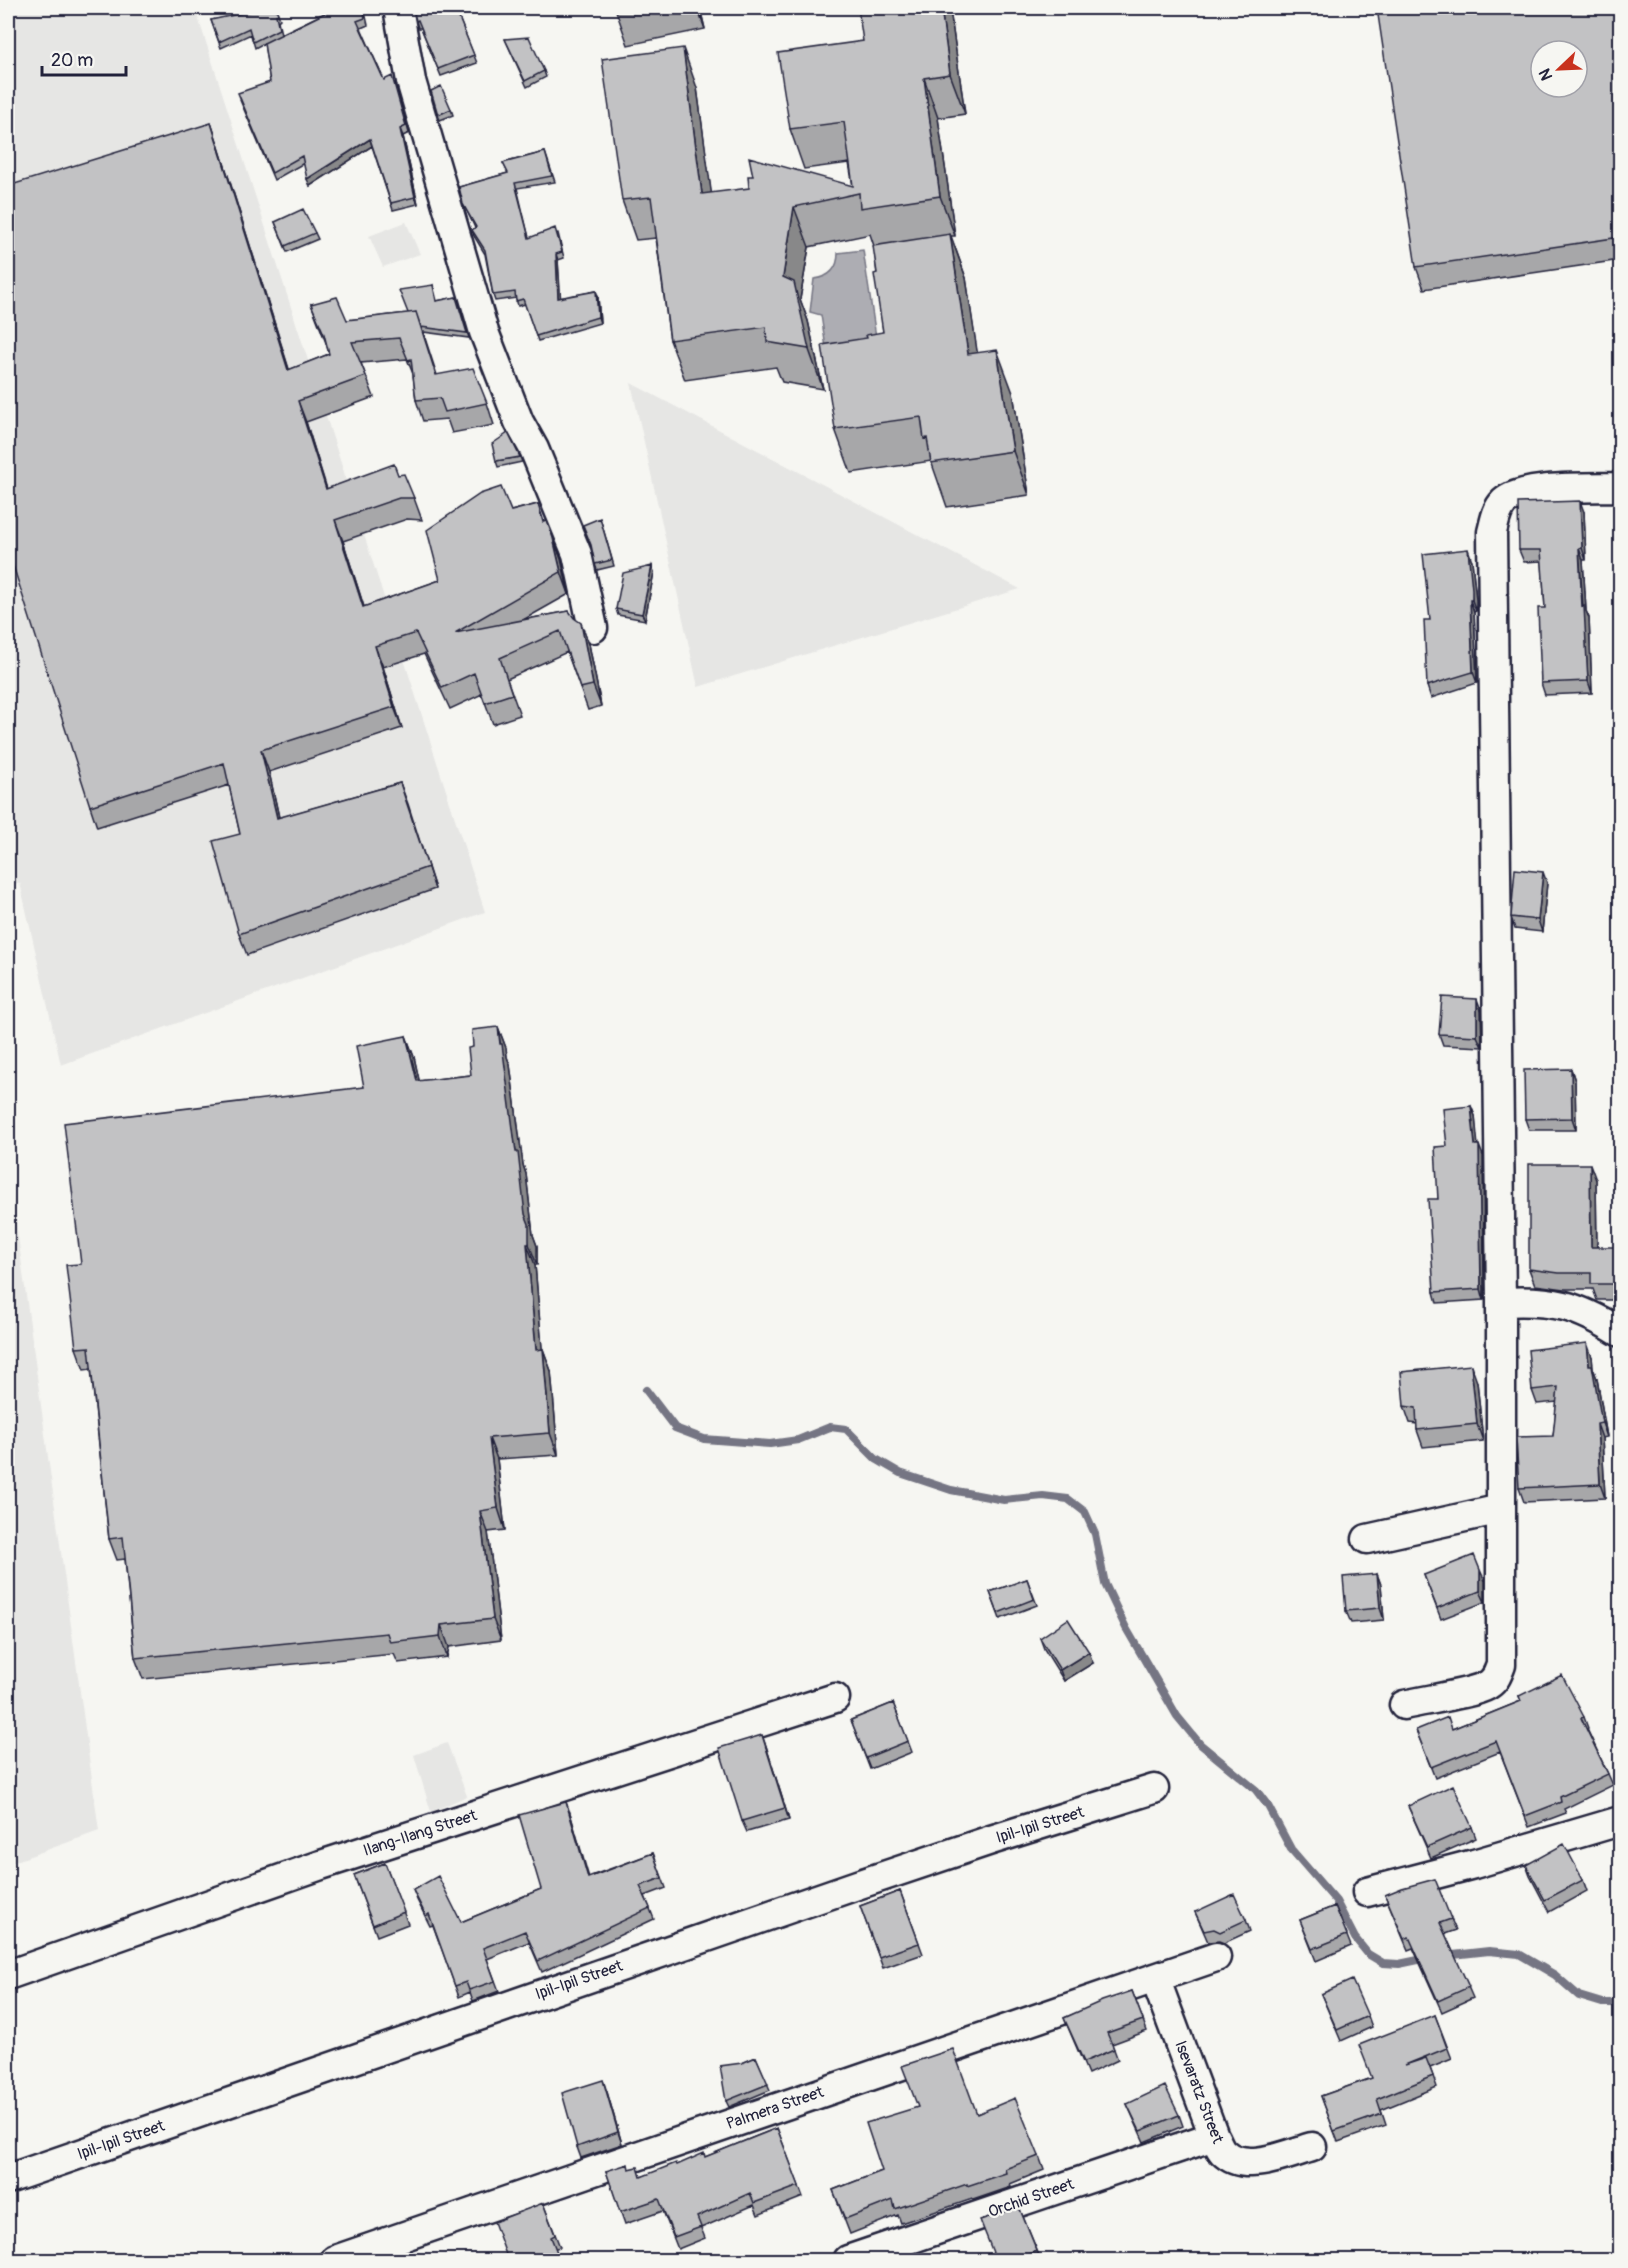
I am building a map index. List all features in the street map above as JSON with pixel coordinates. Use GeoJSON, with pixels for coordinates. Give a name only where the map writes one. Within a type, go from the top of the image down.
{"type":"FeatureCollection","features":[{"type":"Feature","properties":{"kind":"street"},"geometry":{"type":"LineString","coordinates":[[398,8],[411,81],[480,321],[519,422],[534,449],[577,554],[593,628]]}},
{"type":"Feature","properties":{"kind":"street"},"geometry":{"type":"LineString","coordinates":[[1404,1705],[1489,1684],[1497,1676],[1501,1665],[1501,1302],[1492,532],[1497,511],[1506,500],[1519,494],[1534,490],[1620,487]]}},
{"type":"Feature","properties":{"kind":"street"},"geometry":{"type":"LineString","coordinates":[[1501,1302],[1530,1300],[1565,1305],[1592,1314],[1620,1332]]}},
{"type":"Feature","properties":{"kind":"street"},"geometry":{"type":"LineString","coordinates":[[1367,1539],[1502,1509]]}},
{"type":"Feature","properties":{"kind":"street","name":"Ilang-Ilang Street"},"geometry":{"type":"LineString","coordinates":[[8,1975],[321,1865],[835,1698]]}},
{"type":"Feature","properties":{"kind":"street","name":"Ipil-Ipil Street"},"geometry":{"type":"LineString","coordinates":[[8,2179],[838,1891],[1154,1789]]}},
{"type":"Feature","properties":{"kind":"street"},"geometry":{"type":"LineString","coordinates":[[1367,1892],[1620,1821]]}},
{"type":"Feature","properties":{"kind":"street","name":"Palmera Street"},"geometry":{"type":"LineString","coordinates":[[335,2260],[1216,1957]]}},
{"type":"Feature","properties":{"kind":"street","name":"Isevaratz Street"},"geometry":{"type":"LineString","coordinates":[[1155,1978],[1222,2152],[1235,2160],[1249,2162],[1266,2160],[1312,2147]]}},
{"type":"Feature","properties":{"kind":"street","name":"Orchid Street"},"geometry":{"type":"LineString","coordinates":[[848,2260],[1214,2136]]}},
{"type":"Feature","properties":{"kind":"shaded area"},"geometry":{"type":"Polygon","coordinates":[[[8,8],[195,8],[485,912],[61,1065],[20,883],[8,888],[8,8]]]}},
{"type":"Feature","properties":{"kind":"shaded area"},"geometry":{"type":"Polygon","coordinates":[[[406,222],[420,254],[383,267],[369,236],[406,222]]]}},
{"type":"Feature","properties":{"kind":"shaded area"},"geometry":{"type":"Polygon","coordinates":[[[863,250],[877,344],[827,354],[821,315],[810,312],[814,279],[829,274],[835,268],[838,253],[863,250]]]}},
{"type":"Feature","properties":{"kind":"shaded area"},"geometry":{"type":"Polygon","coordinates":[[[631,383],[1020,589],[698,687],[631,383]]]}},
{"type":"Feature","properties":{"kind":"shaded area"},"geometry":{"type":"Polygon","coordinates":[[[8,1163],[99,1831],[8,1864],[8,1163]]]}},
{"type":"Feature","properties":{"kind":"shaded area"},"geometry":{"type":"Polygon","coordinates":[[[447,1743],[467,1796],[431,1812],[414,1755],[447,1743]]]}},
{"type":"Feature","properties":{"kind":"building"},"geometry":{"type":"Polygon","coordinates":[[[276,8],[279,29],[253,42],[249,28],[219,42],[211,20],[276,8]]]}},
{"type":"Feature","properties":{"kind":"building"},"geometry":{"type":"Polygon","coordinates":[[[335,8],[363,8],[365,18],[357,21],[384,80],[392,76],[406,126],[400,129],[415,197],[391,203],[370,139],[307,179],[302,156],[272,173],[238,93],[270,82],[264,43],[335,8]]]}},
{"type":"Feature","properties":{"kind":"building"},"geometry":{"type":"Polygon","coordinates":[[[413,8],[455,8],[474,55],[438,69],[418,20],[416,21],[413,8]]]}},
{"type":"Feature","properties":{"kind":"building"},"geometry":{"type":"Polygon","coordinates":[[[858,8],[941,8],[950,74],[924,78],[940,196],[860,208],[859,193],[794,207],[783,277],[794,282],[809,349],[767,342],[766,327],[670,340],[651,197],[622,200],[602,59],[683,48],[702,194],[749,188],[748,176],[753,176],[749,157],[853,186],[844,122],[790,129],[778,53],[863,41],[858,8]]]}},
{"type":"Feature","properties":{"kind":"building"},"geometry":{"type":"Polygon","coordinates":[[[1377,8],[1620,8],[1620,237],[1416,267],[1377,8]]]}},
{"type":"Feature","properties":{"kind":"building"},"geometry":{"type":"Polygon","coordinates":[[[529,37],[544,71],[525,81],[505,39],[529,37]]]}},
{"type":"Feature","properties":{"kind":"building"},"geometry":{"type":"Polygon","coordinates":[[[441,86],[451,109],[438,115],[431,91],[441,86]]]}},
{"type":"Feature","properties":{"kind":"building"},"geometry":{"type":"Polygon","coordinates":[[[211,123],[288,370],[329,354],[324,334],[311,304],[337,297],[347,320],[416,312],[436,375],[473,368],[487,403],[445,412],[440,398],[416,400],[411,359],[408,360],[399,338],[352,342],[366,376],[298,401],[326,489],[394,464],[398,475],[404,474],[414,498],[399,498],[335,520],[363,607],[440,580],[427,530],[480,494],[501,487],[511,511],[538,504],[543,522],[547,521],[553,538],[561,572],[455,633],[569,611],[581,623],[593,685],[580,688],[560,631],[500,658],[512,694],[485,703],[474,673],[442,688],[416,633],[375,646],[394,707],[261,750],[277,818],[400,783],[428,867],[239,934],[213,841],[240,834],[224,763],[90,806],[8,550],[8,186],[211,123]]]}},
{"type":"Feature","properties":{"kind":"building"},"geometry":{"type":"Polygon","coordinates":[[[545,152],[552,176],[515,183],[529,238],[555,228],[562,252],[556,254],[558,298],[596,291],[598,317],[536,336],[523,299],[516,301],[515,292],[493,295],[485,250],[472,230],[476,227],[463,204],[459,187],[508,173],[503,163],[545,152]]]}},
{"type":"Feature","properties":{"kind":"building"},"geometry":{"type":"Polygon","coordinates":[[[303,209],[315,233],[285,246],[275,222],[303,209]]]}},
{"type":"Feature","properties":{"kind":"building"},"geometry":{"type":"Polygon","coordinates":[[[950,234],[968,354],[997,350],[1013,451],[931,463],[921,417],[835,429],[822,345],[867,338],[866,335],[883,332],[874,274],[877,273],[873,246],[950,234]]]}},
{"type":"Feature","properties":{"kind":"building"},"geometry":{"type":"Polygon","coordinates":[[[433,285],[436,301],[456,297],[467,333],[421,327],[416,312],[408,313],[399,290],[433,285]]]}},
{"type":"Feature","properties":{"kind":"building"},"geometry":{"type":"Polygon","coordinates":[[[508,433],[520,457],[496,461],[492,444],[508,433]]]}},
{"type":"Feature","properties":{"kind":"building"},"geometry":{"type":"Polygon","coordinates":[[[1580,501],[1582,548],[1579,548],[1588,681],[1541,683],[1538,608],[1545,608],[1541,550],[1519,550],[1518,503],[1580,501]]]}},
{"type":"Feature","properties":{"kind":"building"},"geometry":{"type":"Polygon","coordinates":[[[600,518],[612,560],[595,564],[583,525],[600,518]]]}},
{"type":"Feature","properties":{"kind":"building"},"geometry":{"type":"Polygon","coordinates":[[[1615,520],[1620,520],[1620,553],[1615,520]]]}},
{"type":"Feature","properties":{"kind":"building"},"geometry":{"type":"Polygon","coordinates":[[[1468,549],[1472,589],[1472,600],[1470,600],[1473,672],[1427,686],[1424,620],[1430,620],[1423,554],[1468,549]]]}},
{"type":"Feature","properties":{"kind":"building"},"geometry":{"type":"Polygon","coordinates":[[[652,566],[642,614],[616,609],[623,573],[652,566]]]}},
{"type":"Feature","properties":{"kind":"building"},"geometry":{"type":"Polygon","coordinates":[[[1515,869],[1543,872],[1538,920],[1511,917],[1515,869]]]}},
{"type":"Feature","properties":{"kind":"building"},"geometry":{"type":"Polygon","coordinates":[[[1442,997],[1477,999],[1477,1036],[1439,1034],[1442,997]]]}},
{"type":"Feature","properties":{"kind":"building"},"geometry":{"type":"Polygon","coordinates":[[[498,1027],[516,1152],[518,1152],[525,1214],[529,1224],[529,1244],[527,1244],[536,1350],[543,1349],[550,1433],[489,1438],[498,1508],[480,1511],[493,1619],[441,1625],[440,1636],[390,1642],[387,1633],[135,1658],[123,1537],[109,1539],[89,1347],[76,1348],[66,1265],[81,1264],[64,1123],[364,1087],[356,1046],[406,1036],[417,1081],[471,1075],[468,1048],[473,1047],[472,1030],[498,1027]]]}},
{"type":"Feature","properties":{"kind":"building"},"geometry":{"type":"Polygon","coordinates":[[[1571,1069],[1572,1118],[1525,1119],[1524,1070],[1571,1069]]]}},
{"type":"Feature","properties":{"kind":"building"},"geometry":{"type":"Polygon","coordinates":[[[1471,1106],[1475,1145],[1479,1145],[1481,1289],[1434,1292],[1428,1199],[1438,1199],[1435,1147],[1447,1146],[1443,1109],[1471,1106]]]}},
{"type":"Feature","properties":{"kind":"building"},"geometry":{"type":"Polygon","coordinates":[[[1529,1164],[1590,1164],[1591,1247],[1619,1247],[1619,1284],[1591,1284],[1591,1273],[1559,1273],[1529,1269],[1529,1164]]]}},
{"type":"Feature","properties":{"kind":"building"},"geometry":{"type":"Polygon","coordinates":[[[1587,1343],[1589,1365],[1592,1365],[1602,1423],[1597,1424],[1600,1484],[1519,1488],[1516,1437],[1553,1436],[1558,1387],[1532,1390],[1528,1350],[1587,1343]]]}},
{"type":"Feature","properties":{"kind":"building"},"geometry":{"type":"Polygon","coordinates":[[[1471,1365],[1477,1424],[1417,1430],[1416,1408],[1404,1406],[1401,1372],[1471,1365]]]}},
{"type":"Feature","properties":{"kind":"building"},"geometry":{"type":"Polygon","coordinates":[[[1474,1555],[1480,1570],[1480,1591],[1437,1608],[1424,1575],[1474,1555]]]}},
{"type":"Feature","properties":{"kind":"building"},"geometry":{"type":"Polygon","coordinates":[[[1377,1574],[1380,1608],[1346,1611],[1343,1577],[1377,1574]]]}},
{"type":"Feature","properties":{"kind":"building"},"geometry":{"type":"Polygon","coordinates":[[[1027,1579],[1034,1599],[998,1613],[990,1592],[1027,1579]]]}},
{"type":"Feature","properties":{"kind":"building"},"geometry":{"type":"Polygon","coordinates":[[[1068,1619],[1089,1652],[1060,1670],[1040,1638],[1068,1619]]]}},
{"type":"Feature","properties":{"kind":"building"},"geometry":{"type":"Polygon","coordinates":[[[1562,1675],[1584,1717],[1581,1718],[1608,1774],[1560,1797],[1561,1802],[1525,1816],[1496,1741],[1431,1767],[1416,1730],[1448,1717],[1452,1729],[1521,1701],[1519,1696],[1562,1675]]]}},
{"type":"Feature","properties":{"kind":"building"},"geometry":{"type":"Polygon","coordinates":[[[893,1703],[908,1741],[866,1758],[851,1720],[893,1703]]]}},
{"type":"Feature","properties":{"kind":"building"},"geometry":{"type":"Polygon","coordinates":[[[762,1735],[785,1808],[742,1821],[719,1748],[762,1735]]]}},
{"type":"Feature","properties":{"kind":"building"},"geometry":{"type":"Polygon","coordinates":[[[1453,1785],[1472,1827],[1427,1847],[1408,1806],[1453,1785]]]}},
{"type":"Feature","properties":{"kind":"building"},"geometry":{"type":"Polygon","coordinates":[[[566,1802],[588,1878],[653,1853],[662,1878],[640,1886],[650,1908],[538,1961],[525,1931],[483,1948],[495,1981],[469,1990],[466,1982],[455,1986],[429,1914],[426,1916],[413,1890],[438,1876],[461,1922],[541,1889],[519,1815],[566,1802]]]}},
{"type":"Feature","properties":{"kind":"building"},"geometry":{"type":"Polygon","coordinates":[[[1564,1844],[1583,1880],[1545,1900],[1526,1865],[1564,1844]]]}},
{"type":"Feature","properties":{"kind":"building"},"geometry":{"type":"Polygon","coordinates":[[[385,1863],[404,1912],[373,1925],[354,1875],[385,1863]]]}},
{"type":"Feature","properties":{"kind":"building"},"geometry":{"type":"Polygon","coordinates":[[[1435,1879],[1451,1919],[1440,1923],[1469,1987],[1438,2001],[1409,1937],[1404,1939],[1385,1895],[1435,1879]]]}},
{"type":"Feature","properties":{"kind":"building"},"geometry":{"type":"Polygon","coordinates":[[[900,1891],[919,1943],[879,1957],[860,1906],[900,1891]]]}},
{"type":"Feature","properties":{"kind":"building"},"geometry":{"type":"Polygon","coordinates":[[[1234,1894],[1246,1920],[1220,1932],[1214,1929],[1204,1931],[1195,1912],[1234,1894]]]}},
{"type":"Feature","properties":{"kind":"building"},"geometry":{"type":"Polygon","coordinates":[[[1335,1906],[1347,1935],[1312,1949],[1300,1920],[1335,1906]]]}},
{"type":"Feature","properties":{"kind":"building"},"geometry":{"type":"Polygon","coordinates":[[[1352,1980],[1368,2016],[1337,2030],[1321,1994],[1352,1980]]]}},
{"type":"Feature","properties":{"kind":"building"},"geometry":{"type":"Polygon","coordinates":[[[1132,1991],[1143,2020],[1107,2033],[1114,2049],[1084,2062],[1064,2018],[1132,1991]]]}},
{"type":"Feature","properties":{"kind":"building"},"geometry":{"type":"Polygon","coordinates":[[[1435,2015],[1447,2048],[1405,2065],[1426,2058],[1433,2076],[1377,2099],[1382,2114],[1334,2131],[1321,2096],[1372,2078],[1359,2045],[1435,2015]]]}},
{"type":"Feature","properties":{"kind":"building"},"geometry":{"type":"Polygon","coordinates":[[[953,2049],[977,2114],[1015,2098],[1039,2156],[1005,2169],[1006,2173],[967,2186],[967,2184],[895,2209],[893,2200],[845,2219],[833,2190],[882,2171],[866,2123],[918,2107],[902,2066],[953,2049]]]}},
{"type":"Feature","properties":{"kind":"building"},"geometry":{"type":"Polygon","coordinates":[[[756,2057],[768,2084],[726,2101],[720,2066],[742,2063],[756,2057]]]}},
{"type":"Feature","properties":{"kind":"building"},"geometry":{"type":"Polygon","coordinates":[[[603,2080],[618,2132],[577,2147],[562,2093],[603,2080]]]}},
{"type":"Feature","properties":{"kind":"building"},"geometry":{"type":"Polygon","coordinates":[[[1165,2086],[1179,2115],[1140,2131],[1127,2104],[1165,2086]]]}},
{"type":"Feature","properties":{"kind":"building"},"geometry":{"type":"Polygon","coordinates":[[[777,2128],[799,2186],[754,2203],[750,2193],[697,2217],[701,2227],[674,2237],[659,2199],[620,2212],[606,2171],[628,2164],[629,2169],[638,2167],[641,2177],[704,2153],[705,2157],[777,2128]]]}},
{"type":"Feature","properties":{"kind":"building"},"geometry":{"type":"Polygon","coordinates":[[[543,2203],[555,2235],[551,2237],[560,2260],[508,2260],[494,2222],[543,2203]]]}},
{"type":"Feature","properties":{"kind":"building"},"geometry":{"type":"Polygon","coordinates":[[[1019,2207],[1037,2251],[1014,2260],[996,2260],[980,2220],[1019,2207]]]}},
{"type":"Feature","properties":{"kind":"building"},"geometry":{"type":"Polygon","coordinates":[[[399,2254],[402,2260],[384,2260],[399,2254]]]}},
{"type":"Feature","properties":{"kind":"waterway"},"geometry":{"type":"LineString","coordinates":[[646,1390],[675,1428],[704,1439],[770,1444],[798,1440],[830,1427],[846,1429],[876,1459],[900,1473],[951,1490],[1004,1500],[1043,1496],[1068,1499],[1085,1512],[1095,1534],[1105,1584],[1126,1628],[1177,1716],[1200,1744],[1256,1790],[1268,1806],[1291,1849],[1336,1901],[1355,1938],[1368,1954],[1383,1963],[1399,1964],[1428,1958]]}},
{"type":"Feature","properties":{"kind":"waterway"},"geometry":{"type":"LineString","coordinates":[[1444,1956],[1489,1951],[1519,1954],[1555,1975],[1579,1996],[1602,2003],[1620,2003]]}}]}
